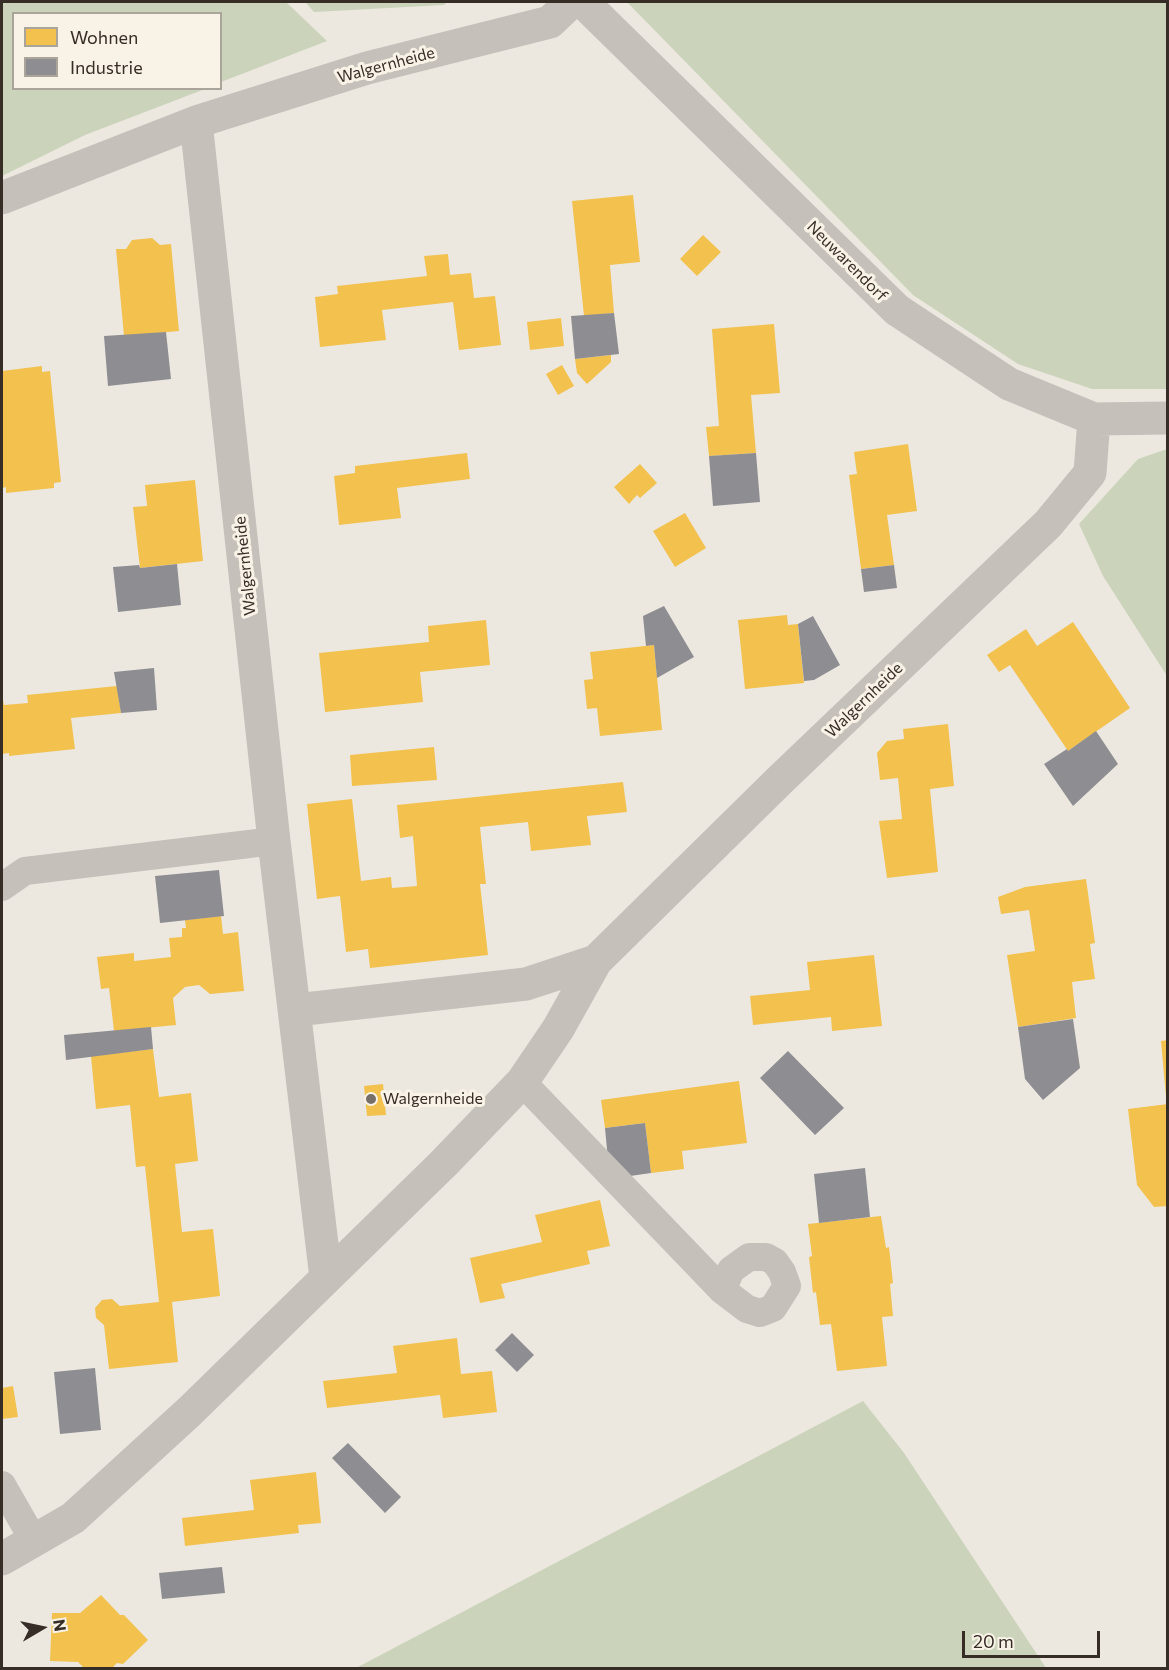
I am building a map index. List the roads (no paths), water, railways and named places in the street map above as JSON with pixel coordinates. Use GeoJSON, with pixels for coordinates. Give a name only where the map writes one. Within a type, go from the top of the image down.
{"type":"FeatureCollection","features":[{"type":"Feature","properties":{"kind":"street","name":"Walgernheide"},"geometry":{"type":"LineString","coordinates":[[2,198],[196,122],[368,68],[550,22],[571,2]]}},
{"type":"Feature","properties":{"kind":"street","name":"Neuwarendorf"},"geometry":{"type":"LineString","coordinates":[[583,2],[897,310],[1009,384],[1094,419],[1167,418]]}},
{"type":"Feature","properties":{"kind":"street","name":"Walgernheide"},"geometry":{"type":"LineString","coordinates":[[196,122],[274,841],[296,1010],[326,1278]]}},
{"type":"Feature","properties":{"kind":"street","name":"Walgernheide"},"geometry":{"type":"LineString","coordinates":[[2,1559],[73,1518],[189,1412],[444,1163],[522,1082],[558,1029],[596,961],[780,780],[1048,524],[1090,473],[1094,419]]}},
{"type":"Feature","properties":{"kind":"street","name":"Walgernheide"},"geometry":{"type":"LineString","coordinates":[[296,1010],[526,984],[596,961]]}},
{"type":"Feature","properties":{"kind":"lane"},"geometry":{"type":"LineString","coordinates":[[2,887],[25,872],[274,841]]}},
{"type":"Feature","properties":{"kind":"lane"},"geometry":{"type":"LineString","coordinates":[[522,1082],[722,1290]]}},
{"type":"Feature","properties":{"kind":"lane"},"geometry":{"type":"LineString","coordinates":[[2,1485],[34,1541]]}},
{"type":"Feature","properties":{"kind":"place","name":"Walgernheide"},"geometry":{"type":"Point","coordinates":[371,1099]}}]}
